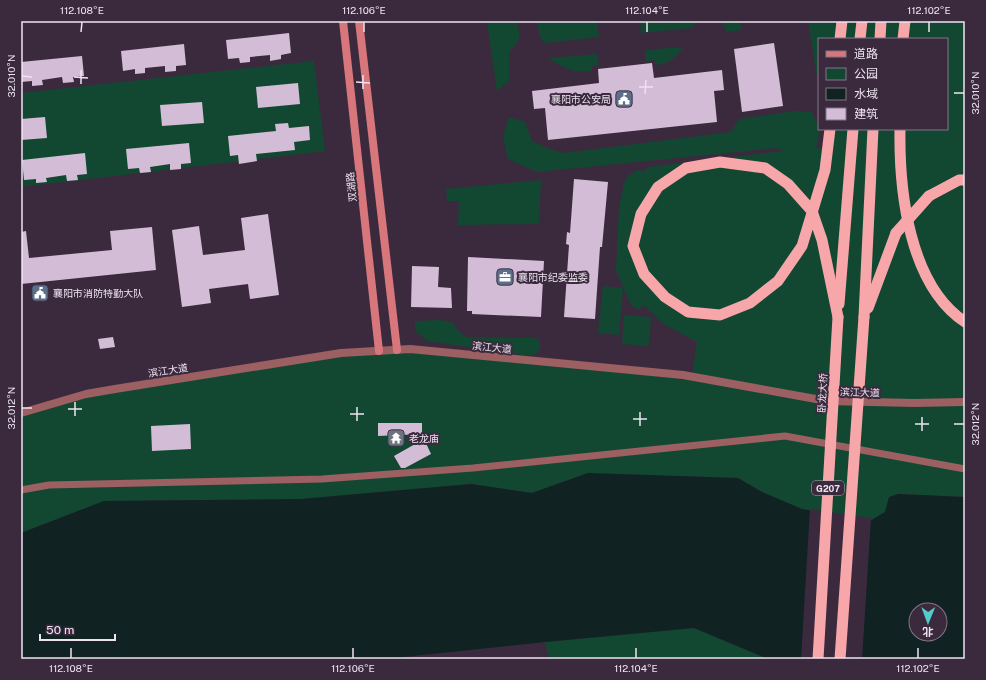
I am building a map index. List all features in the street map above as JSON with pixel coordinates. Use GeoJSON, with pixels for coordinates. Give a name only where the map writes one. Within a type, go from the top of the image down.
{"type":"FeatureCollection","features":[{"type":"Feature","properties":{"kind":"highway"},"geometry":{"type":"LineString","coordinates":[[840,38],[842,21]]}},
{"type":"Feature","properties":{"kind":"highway"},"geometry":{"type":"LineString","coordinates":[[860,38],[862,21]]}},
{"type":"Feature","properties":{"kind":"highway"},"geometry":{"type":"LineString","coordinates":[[880,38],[881,21]]}},
{"type":"Feature","properties":{"kind":"highway"},"geometry":{"type":"LineString","coordinates":[[904,38],[905,21]]}},
{"type":"Feature","properties":{"kind":"highway"},"geometry":{"type":"LineString","coordinates":[[830,130],[825,170],[814,208],[812,212],[811,215],[802,246],[778,281],[750,303],[720,315],[688,312],[665,297],[644,274],[633,246],[641,214],[658,187],[686,168],[720,162],[764,168],[788,184],[812,211],[812,212],[814,218],[822,240],[838,317]]}},
{"type":"Feature","properties":{"kind":"highway","name":"卧龙大桥"},"geometry":{"type":"LineString","coordinates":[[818,659],[838,317],[853,130]]}},
{"type":"Feature","properties":{"kind":"highway","name":"G207"},"geometry":{"type":"LineString","coordinates":[[840,659],[864,317],[873,130]]}},
{"type":"Feature","properties":{"kind":"highway"},"geometry":{"type":"LineString","coordinates":[[900,130],[903,200],[918,255],[931,288],[951,313],[965,322]]}},
{"type":"Feature","properties":{"kind":"highway"},"geometry":{"type":"LineString","coordinates":[[864,317],[896,233],[929,196],[959,180],[965,180]]}},
{"type":"Feature","properties":{"kind":"main road","name":"双湖路"},"geometry":{"type":"LineString","coordinates":[[343,21],[379,351]]}},
{"type":"Feature","properties":{"kind":"main road"},"geometry":{"type":"LineString","coordinates":[[360,22],[397,350]]}},
{"type":"Feature","properties":{"kind":"street","name":"滨江大道"},"geometry":{"type":"LineString","coordinates":[[21,413],[86,394],[341,353],[410,349],[683,375],[827,401],[914,403],[965,402]]}},
{"type":"Feature","properties":{"kind":"street"},"geometry":{"type":"LineString","coordinates":[[21,490],[49,485],[322,479],[382,475],[472,468],[785,436],[965,469]]}},
{"type":"Feature","properties":{"kind":"green space"},"geometry":{"type":"Polygon","coordinates":[[[487,21],[517,21],[519,31],[518,41],[509,51],[509,81],[497,91],[487,21]]]}},
{"type":"Feature","properties":{"kind":"green space"},"geometry":{"type":"Polygon","coordinates":[[[537,21],[597,21],[599,37],[544,43],[540,37],[537,21]]]}},
{"type":"Feature","properties":{"kind":"green space"},"geometry":{"type":"Polygon","coordinates":[[[640,21],[697,22],[692,28],[641,33],[640,21]]]}},
{"type":"Feature","properties":{"kind":"green space"},"geometry":{"type":"Polygon","coordinates":[[[720,21],[740,21],[742,30],[726,32],[725,27],[720,21]]]}},
{"type":"Feature","properties":{"kind":"green space"},"geometry":{"type":"Polygon","coordinates":[[[808,21],[965,21],[965,497],[898,494],[885,512],[870,521],[802,509],[762,492],[738,478],[588,473],[532,493],[471,484],[301,499],[104,501],[21,533],[21,410],[213,373],[397,350],[577,366],[755,388],[692,377],[697,342],[662,323],[643,305],[639,310],[631,305],[616,271],[619,207],[624,183],[628,176],[637,170],[645,171],[648,167],[783,151],[777,148],[537,172],[508,159],[503,136],[509,117],[525,122],[532,141],[547,148],[564,153],[731,132],[739,119],[795,111],[812,112],[818,126],[818,130],[820,130],[816,148],[828,147],[825,130],[948,130],[948,38],[818,38],[818,84],[808,21]]]}},
{"type":"Feature","properties":{"kind":"green space"},"geometry":{"type":"Polygon","coordinates":[[[683,47],[678,54],[668,62],[655,65],[655,60],[646,61],[645,50],[683,47]]]}},
{"type":"Feature","properties":{"kind":"green space"},"geometry":{"type":"Polygon","coordinates":[[[597,54],[599,66],[592,66],[592,70],[580,72],[569,69],[548,58],[597,54]]]}},
{"type":"Feature","properties":{"kind":"green space"},"geometry":{"type":"Polygon","coordinates":[[[314,61],[325,151],[21,187],[21,93],[314,61]]]}},
{"type":"Feature","properties":{"kind":"green space"},"geometry":{"type":"Polygon","coordinates":[[[541,180],[539,224],[458,225],[459,201],[447,201],[446,189],[541,180]]]}},
{"type":"Feature","properties":{"kind":"green space"},"geometry":{"type":"Polygon","coordinates":[[[603,286],[623,288],[619,335],[598,333],[603,286]]]}},
{"type":"Feature","properties":{"kind":"green space"},"geometry":{"type":"Polygon","coordinates":[[[624,315],[651,317],[649,346],[622,344],[624,315]]]}},
{"type":"Feature","properties":{"kind":"green space"},"geometry":{"type":"Polygon","coordinates":[[[440,320],[454,323],[458,331],[467,337],[535,338],[540,341],[540,349],[534,355],[521,355],[427,341],[415,330],[415,321],[440,320]]]}},
{"type":"Feature","properties":{"kind":"green space"},"geometry":{"type":"Polygon","coordinates":[[[694,628],[768,659],[549,659],[545,642],[694,628]]]}},
{"type":"Feature","properties":{"kind":"water"},"geometry":{"type":"Polygon","coordinates":[[[588,473],[738,478],[762,492],[802,509],[870,521],[885,512],[889,497],[898,494],[965,497],[965,659],[768,659],[694,628],[385,659],[21,659],[21,533],[104,501],[301,499],[471,484],[532,493],[588,473]]]}},
{"type":"Feature","properties":{"kind":"pier"},"geometry":{"type":"Polygon","coordinates":[[[810,509],[871,518],[862,659],[801,659],[810,509]]]}},
{"type":"Feature","properties":{"kind":"building"},"geometry":{"type":"Polygon","coordinates":[[[289,33],[291,53],[281,55],[281,59],[270,61],[270,55],[250,57],[250,62],[240,63],[239,58],[228,59],[226,40],[289,33]]]}},
{"type":"Feature","properties":{"kind":"building"},"geometry":{"type":"Polygon","coordinates":[[[774,43],[783,106],[742,112],[734,49],[774,43]]]}},
{"type":"Feature","properties":{"kind":"building"},"geometry":{"type":"Polygon","coordinates":[[[184,44],[186,65],[176,66],[176,71],[165,72],[165,66],[145,68],[145,73],[135,74],[135,69],[123,71],[121,51],[184,44]]]}},
{"type":"Feature","properties":{"kind":"building"},"geometry":{"type":"Polygon","coordinates":[[[82,56],[84,76],[73,77],[74,82],[63,83],[62,77],[42,80],[43,85],[32,86],[32,81],[21,82],[21,62],[82,56]]]}},
{"type":"Feature","properties":{"kind":"building","name":"襄阳市公安局"},"geometry":{"type":"Polygon","coordinates":[[[652,63],[654,78],[722,70],[724,90],[714,91],[717,122],[548,140],[545,108],[534,109],[532,91],[599,83],[598,69],[652,63]]]}},
{"type":"Feature","properties":{"kind":"building"},"geometry":{"type":"Polygon","coordinates":[[[298,83],[300,104],[258,108],[256,87],[298,83]]]}},
{"type":"Feature","properties":{"kind":"building"},"geometry":{"type":"Polygon","coordinates":[[[202,102],[204,123],[162,126],[160,105],[202,102]]]}},
{"type":"Feature","properties":{"kind":"building"},"geometry":{"type":"Polygon","coordinates":[[[45,117],[47,138],[21,140],[21,119],[45,117]]]}},
{"type":"Feature","properties":{"kind":"building"},"geometry":{"type":"Polygon","coordinates":[[[288,123],[289,128],[309,126],[310,140],[294,142],[295,150],[256,154],[257,161],[239,164],[238,155],[230,156],[228,136],[276,131],[275,124],[288,123]]]}},
{"type":"Feature","properties":{"kind":"building"},"geometry":{"type":"Polygon","coordinates":[[[189,143],[191,163],[181,164],[181,169],[170,170],[170,164],[150,167],[151,172],[140,173],[139,168],[128,169],[126,149],[189,143]]]}},
{"type":"Feature","properties":{"kind":"building"},"geometry":{"type":"Polygon","coordinates":[[[85,153],[87,174],[77,175],[78,180],[67,181],[66,175],[46,178],[47,182],[36,183],[36,179],[24,180],[22,160],[85,153]]]}},
{"type":"Feature","properties":{"kind":"building"},"geometry":{"type":"Polygon","coordinates":[[[574,179],[608,182],[602,247],[600,247],[595,319],[564,317],[569,245],[566,244],[567,232],[570,233],[574,179]]]}},
{"type":"Feature","properties":{"kind":"building"},"geometry":{"type":"Polygon","coordinates":[[[268,214],[279,295],[250,299],[248,284],[209,289],[211,303],[182,307],[172,230],[199,226],[203,255],[245,250],[241,218],[268,214]]]}},
{"type":"Feature","properties":{"kind":"building"},"geometry":{"type":"Polygon","coordinates":[[[152,227],[156,270],[21,284],[21,232],[26,231],[29,258],[112,250],[110,231],[152,227]]]}},
{"type":"Feature","properties":{"kind":"building","name":"襄阳市纪委监委"},"geometry":{"type":"Polygon","coordinates":[[[468,257],[544,261],[541,317],[472,314],[472,311],[467,311],[468,257]]]}},
{"type":"Feature","properties":{"kind":"building"},"geometry":{"type":"Polygon","coordinates":[[[412,266],[439,267],[438,287],[451,288],[452,308],[411,307],[412,266]]]}},
{"type":"Feature","properties":{"kind":"building"},"geometry":{"type":"Polygon","coordinates":[[[113,337],[115,347],[100,349],[98,339],[113,337]]]}},
{"type":"Feature","properties":{"kind":"building"},"geometry":{"type":"Polygon","coordinates":[[[378,423],[422,423],[422,434],[378,436],[378,423]]]}},
{"type":"Feature","properties":{"kind":"building"},"geometry":{"type":"Polygon","coordinates":[[[190,424],[191,449],[152,451],[151,426],[190,424]]]}},
{"type":"Feature","properties":{"kind":"building"},"geometry":{"type":"Polygon","coordinates":[[[424,439],[431,454],[405,468],[401,468],[394,456],[424,439]]]}},
{"type":"Feature","properties":{"kind":"place","name":"襄阳市公安局"},"geometry":{"type":"Point","coordinates":[624,99]}},
{"type":"Feature","properties":{"kind":"place","name":"襄阳市纪委监委"},"geometry":{"type":"Point","coordinates":[505,277]}},
{"type":"Feature","properties":{"kind":"place","name":"襄阳市消防特勤大队"},"geometry":{"type":"Point","coordinates":[40,293]}},
{"type":"Feature","properties":{"kind":"place","name":"老龙庙"},"geometry":{"type":"Point","coordinates":[396,438]}}]}
